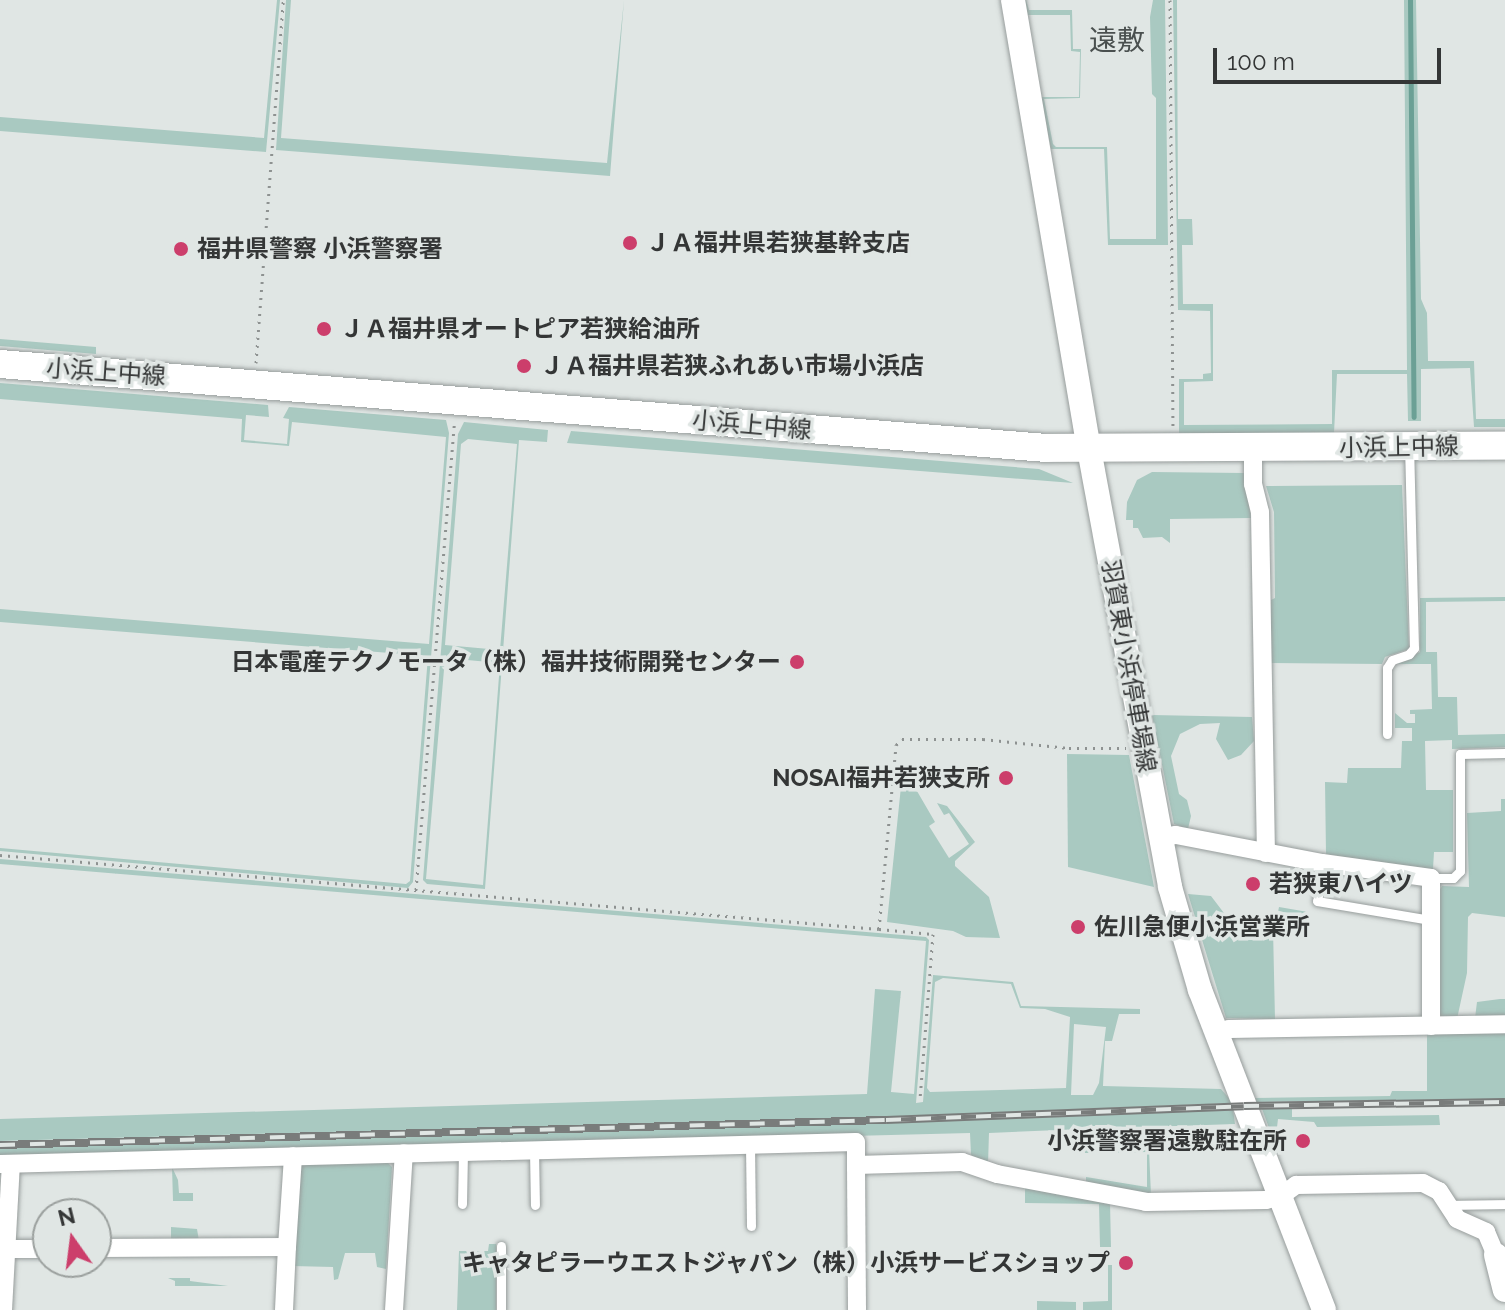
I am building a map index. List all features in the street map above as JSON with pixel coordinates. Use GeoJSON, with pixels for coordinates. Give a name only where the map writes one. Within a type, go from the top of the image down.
{"type":"FeatureCollection","features":[{"type":"Feature","properties":{"kind":"main road","name":"羽賀東小浜停車場線"},"geometry":{"type":"LineString","coordinates":[[1013,0],[1089,449],[1160,838],[1182,933],[1216,1034],[1324,1310]]}},
{"type":"Feature","properties":{"kind":"main road","name":"小浜上中線"},"geometry":{"type":"LineString","coordinates":[[0,364],[946,442],[1173,450],[1505,446]]}},
{"type":"Feature","properties":{"kind":"main road"},"geometry":{"type":"LineString","coordinates":[[1496,1255],[1505,1290]]}},
{"type":"Feature","properties":{"kind":"street"},"geometry":{"type":"LineString","coordinates":[[1253,449],[1253,484],[1260,512],[1266,853]]}},
{"type":"Feature","properties":{"kind":"street"},"geometry":{"type":"LineString","coordinates":[[1160,838],[1176,835],[1322,863],[1431,878],[1431,1026]]}},
{"type":"Feature","properties":{"kind":"street"},"geometry":{"type":"LineString","coordinates":[[1216,1034],[1229,1029],[1505,1024]]}},
{"type":"Feature","properties":{"kind":"street"},"geometry":{"type":"LineString","coordinates":[[3,1310],[6,1164],[856,1142],[857,1310]]}},
{"type":"Feature","properties":{"kind":"street"},"geometry":{"type":"LineString","coordinates":[[394,1310],[404,1153]]}},
{"type":"Feature","properties":{"kind":"street"},"geometry":{"type":"LineString","coordinates":[[284,1310],[293,1156]]}},
{"type":"Feature","properties":{"kind":"street"},"geometry":{"type":"LineString","coordinates":[[856,1165],[962,1162],[997,1174],[1146,1202],[1266,1200],[1281,1196],[1296,1185],[1423,1183],[1439,1191],[1445,1205],[1457,1219],[1486,1232],[1496,1255]]}},
{"type":"Feature","properties":{"kind":"street"},"geometry":{"type":"LineString","coordinates":[[112,1248],[287,1247]]}},
{"type":"Feature","properties":{"kind":"street"},"geometry":{"type":"LineString","coordinates":[[3,1249],[32,1249]]}},
{"type":"Feature","properties":{"kind":"lane"},"geometry":{"type":"LineString","coordinates":[[1387,734],[1387,668],[1392,660],[1409,654],[1414,648],[1409,447]]}},
{"type":"Feature","properties":{"kind":"lane"},"geometry":{"type":"LineString","coordinates":[[1431,878],[1453,878],[1460,871],[1460,754],[1505,753]]}},
{"type":"Feature","properties":{"kind":"lane"},"geometry":{"type":"LineString","coordinates":[[1322,863],[1317,901],[1430,920]]}},
{"type":"Feature","properties":{"kind":"lane"},"geometry":{"type":"LineString","coordinates":[[750,1144],[751,1226]]}},
{"type":"Feature","properties":{"kind":"lane"},"geometry":{"type":"LineString","coordinates":[[534,1150],[535,1205]]}},
{"type":"Feature","properties":{"kind":"lane"},"geometry":{"type":"LineString","coordinates":[[462,1204],[463,1152]]}},
{"type":"Feature","properties":{"kind":"lane"},"geometry":{"type":"LineString","coordinates":[[1445,1205],[1505,1204]]}},
{"type":"Feature","properties":{"kind":"lane"},"geometry":{"type":"LineString","coordinates":[[501,1246],[501,1310]]}},
{"type":"Feature","properties":{"kind":"path"},"geometry":{"type":"LineString","coordinates":[[254,383],[283,0]]}},
{"type":"Feature","properties":{"kind":"path"},"geometry":{"type":"LineString","coordinates":[[1170,0],[1173,450]]}},
{"type":"Feature","properties":{"kind":"path"},"geometry":{"type":"LineString","coordinates":[[416,890],[456,400]]}},
{"type":"Feature","properties":{"kind":"path"},"geometry":{"type":"LineString","coordinates":[[879,929],[896,745],[902,739],[983,739],[1069,748],[1143,746]]}},
{"type":"Feature","properties":{"kind":"path"},"geometry":{"type":"LineString","coordinates":[[0,855],[933,934],[920,1098]]}},
{"type":"Feature","properties":{"kind":"green space"},"geometry":{"type":"Polygon","coordinates":[[[277,0],[280,0],[266,152],[0,131],[0,117],[264,138],[277,0]]]}},
{"type":"Feature","properties":{"kind":"green space"},"geometry":{"type":"Polygon","coordinates":[[[286,0],[291,0],[281,138],[607,163],[624,0],[610,176],[276,150],[286,0]]]}},
{"type":"Feature","properties":{"kind":"green space"},"geometry":{"type":"Polygon","coordinates":[[[1022,0],[1026,0],[1029,10],[1072,10],[1073,49],[1081,49],[1080,98],[1044,99],[1053,144],[1056,147],[1107,147],[1110,239],[1156,239],[1156,98],[1152,94],[1150,17],[1153,0],[1165,0],[1168,245],[1108,245],[1104,149],[1051,149],[1041,97],[1079,97],[1080,52],[1071,51],[1070,15],[1025,15],[1022,0]]]}},
{"type":"Feature","properties":{"kind":"green space"},"geometry":{"type":"Polygon","coordinates":[[[1173,0],[1177,0],[1178,219],[1192,219],[1193,245],[1182,245],[1183,304],[1213,304],[1213,381],[1184,382],[1184,425],[1332,424],[1332,370],[1407,370],[1404,0],[1416,0],[1421,299],[1427,313],[1428,361],[1474,361],[1476,419],[1505,419],[1505,427],[1474,427],[1470,368],[1421,369],[1421,421],[1408,421],[1407,374],[1337,374],[1334,433],[1179,433],[1179,379],[1203,379],[1203,374],[1211,373],[1210,311],[1178,310],[1173,0]]]}},
{"type":"Feature","properties":{"kind":"green space"},"geometry":{"type":"Polygon","coordinates":[[[0,339],[96,347],[96,354],[0,346],[0,339]]]}},
{"type":"Feature","properties":{"kind":"green space"},"geometry":{"type":"Polygon","coordinates":[[[0,383],[268,405],[269,417],[246,415],[244,440],[287,444],[289,419],[283,418],[289,407],[446,420],[449,433],[413,882],[408,888],[0,851],[0,848],[406,884],[410,881],[428,656],[0,622],[0,609],[429,644],[446,437],[292,422],[289,446],[241,442],[242,419],[0,399],[0,383]]]}},
{"type":"Feature","properties":{"kind":"green space"},"geometry":{"type":"Polygon","coordinates":[[[464,422],[548,430],[547,442],[519,440],[485,889],[427,884],[423,880],[458,434],[464,422]],[[468,439],[461,444],[445,645],[500,650],[517,444],[468,439]],[[445,658],[426,879],[483,885],[500,663],[445,658]]]}},
{"type":"Feature","properties":{"kind":"green space"},"geometry":{"type":"Polygon","coordinates":[[[571,431],[1039,469],[1073,483],[567,443],[571,431]]]}},
{"type":"Feature","properties":{"kind":"green space"},"geometry":{"type":"Polygon","coordinates":[[[1152,472],[1244,473],[1251,518],[1170,519],[1170,543],[1162,537],[1143,538],[1138,528],[1133,528],[1133,520],[1126,520],[1127,502],[1137,480],[1152,472]]]}},
{"type":"Feature","properties":{"kind":"green space"},"geometry":{"type":"Polygon","coordinates":[[[1402,485],[1409,649],[1385,657],[1382,664],[1270,663],[1271,600],[1275,598],[1274,512],[1266,486],[1402,485]]]}},
{"type":"Feature","properties":{"kind":"green space"},"geometry":{"type":"Polygon","coordinates":[[[1505,597],[1505,601],[1426,602],[1426,652],[1437,652],[1438,697],[1457,697],[1458,735],[1505,734],[1505,747],[1452,749],[1452,740],[1425,741],[1426,790],[1453,790],[1453,852],[1434,852],[1433,869],[1429,871],[1326,854],[1325,782],[1347,783],[1348,768],[1401,768],[1402,741],[1412,741],[1412,728],[1395,728],[1395,713],[1407,723],[1415,723],[1415,714],[1410,714],[1410,710],[1432,709],[1431,664],[1395,664],[1420,652],[1420,598],[1505,597]]]}},
{"type":"Feature","properties":{"kind":"green space"},"geometry":{"type":"Polygon","coordinates":[[[1152,715],[1252,717],[1254,741],[1241,755],[1228,760],[1216,739],[1220,723],[1200,724],[1180,734],[1171,756],[1179,794],[1187,800],[1191,816],[1188,829],[1174,824],[1152,715]]]}},
{"type":"Feature","properties":{"kind":"green space"},"geometry":{"type":"Polygon","coordinates":[[[1067,754],[1129,755],[1154,887],[1068,867],[1067,754]]]}},
{"type":"Feature","properties":{"kind":"green space"},"geometry":{"type":"Polygon","coordinates":[[[903,767],[935,822],[929,826],[949,858],[969,844],[949,813],[944,815],[937,803],[947,806],[975,842],[955,861],[955,866],[989,897],[1000,938],[966,937],[953,931],[887,922],[903,767]]]}},
{"type":"Feature","properties":{"kind":"green space"},"geometry":{"type":"Polygon","coordinates":[[[1501,799],[1505,799],[1505,917],[1472,913],[1468,917],[1467,973],[1457,1019],[1444,1019],[1437,1012],[1438,893],[1442,886],[1469,887],[1467,813],[1501,811],[1501,799]]]}},
{"type":"Feature","properties":{"kind":"green space"},"geometry":{"type":"Polygon","coordinates":[[[0,859],[926,937],[929,940],[916,1103],[923,1102],[933,975],[1013,982],[1021,1006],[1140,1009],[1140,1014],[1119,1014],[1112,1041],[1105,1041],[1103,1086],[1221,1089],[1233,1103],[886,1117],[0,1141],[0,1119],[867,1094],[875,989],[901,991],[891,1092],[914,1094],[926,941],[0,864],[0,859]],[[943,978],[935,982],[927,1088],[930,1092],[1066,1088],[1070,1017],[1045,1009],[1020,1008],[1011,984],[943,978]],[[1074,1024],[1071,1095],[1093,1095],[1099,1083],[1106,1027],[1074,1024]]]}},
{"type":"Feature","properties":{"kind":"green space"},"geometry":{"type":"Polygon","coordinates":[[[1188,894],[1211,896],[1230,921],[1262,926],[1263,921],[1270,921],[1271,916],[1277,917],[1279,907],[1308,912],[1304,933],[1273,928],[1275,1019],[1226,1018],[1188,894]]]}},
{"type":"Feature","properties":{"kind":"green space"},"geometry":{"type":"Polygon","coordinates":[[[1505,999],[1505,1018],[1475,1018],[1477,1002],[1505,999]]]}},
{"type":"Feature","properties":{"kind":"green space"},"geometry":{"type":"Polygon","coordinates":[[[1505,1030],[1505,1099],[1256,1102],[1255,1098],[1390,1096],[1392,1091],[1427,1091],[1427,1033],[1505,1030]]]}},
{"type":"Feature","properties":{"kind":"green space"},"geometry":{"type":"Polygon","coordinates":[[[1292,1108],[1292,1117],[1439,1115],[1440,1125],[1317,1127],[1314,1122],[1278,1119],[1275,1144],[1262,1109],[1292,1108]]]}},
{"type":"Feature","properties":{"kind":"green space"},"geometry":{"type":"Polygon","coordinates":[[[1233,1109],[1235,1124],[1148,1127],[1151,1195],[1086,1182],[1086,1177],[1147,1187],[1147,1152],[1085,1153],[1083,1129],[989,1133],[988,1164],[971,1155],[970,1133],[0,1157],[0,1148],[886,1123],[1233,1109]]]}},
{"type":"Feature","properties":{"kind":"green space"},"geometry":{"type":"Polygon","coordinates":[[[385,1160],[392,1167],[386,1269],[377,1267],[375,1253],[345,1253],[338,1279],[334,1280],[333,1267],[292,1266],[299,1169],[304,1162],[385,1160]]]}},
{"type":"Feature","properties":{"kind":"green space"},"geometry":{"type":"Polygon","coordinates":[[[172,1167],[178,1180],[179,1193],[193,1193],[193,1201],[173,1201],[172,1167]]]}},
{"type":"Feature","properties":{"kind":"green space"},"geometry":{"type":"Polygon","coordinates":[[[1025,1186],[1110,1202],[1111,1247],[1100,1247],[1099,1204],[1025,1203],[1025,1186]]]}},
{"type":"Feature","properties":{"kind":"green space"},"geometry":{"type":"Polygon","coordinates":[[[171,1227],[197,1229],[199,1241],[171,1241],[171,1227]]]}},
{"type":"Feature","properties":{"kind":"green space"},"geometry":{"type":"Polygon","coordinates":[[[489,1244],[496,1244],[496,1310],[457,1310],[459,1251],[488,1251],[489,1244]]]}},
{"type":"Feature","properties":{"kind":"green space"},"geometry":{"type":"Polygon","coordinates":[[[1108,1265],[1112,1265],[1112,1310],[1083,1310],[1083,1302],[1108,1301],[1108,1265]]]}},
{"type":"Feature","properties":{"kind":"green space"},"geometry":{"type":"Polygon","coordinates":[[[168,1278],[190,1278],[190,1281],[228,1286],[175,1286],[175,1281],[168,1278]]]}},
{"type":"Feature","properties":{"kind":"green space"},"geometry":{"type":"Polygon","coordinates":[[[1037,1301],[1076,1302],[1076,1310],[1037,1310],[1037,1301]]]}},
{"type":"Feature","properties":{"kind":"waterway"},"geometry":{"type":"LineString","coordinates":[[1410,0],[1414,417]]}},
{"type":"Feature","properties":{"kind":"railway"},"geometry":{"type":"LineString","coordinates":[[0,1145],[886,1120],[1244,1106],[1505,1102]]}},
{"type":"Feature","properties":{"kind":"place","name":"ＪＡ福井県若狭基幹支店"},"geometry":{"type":"Point","coordinates":[630,243]}},
{"type":"Feature","properties":{"kind":"place","name":"福井県警察 小浜警察署"},"geometry":{"type":"Point","coordinates":[181,249]}},
{"type":"Feature","properties":{"kind":"place","name":"ＪＡ福井県オートピア若狭給油所"},"geometry":{"type":"Point","coordinates":[324,329]}},
{"type":"Feature","properties":{"kind":"place","name":"ＪＡ福井県若狭ふれあい市場小浜店"},"geometry":{"type":"Point","coordinates":[524,366]}},
{"type":"Feature","properties":{"kind":"place","name":"日本電産テクノモータ（株）福井技術開発センター"},"geometry":{"type":"Point","coordinates":[797,662]}},
{"type":"Feature","properties":{"kind":"place","name":"NOSAI福井若狭支所"},"geometry":{"type":"Point","coordinates":[1006,778]}},
{"type":"Feature","properties":{"kind":"place","name":"若狭東ハイツ"},"geometry":{"type":"Point","coordinates":[1253,884]}},
{"type":"Feature","properties":{"kind":"place","name":"佐川急便小浜営業所"},"geometry":{"type":"Point","coordinates":[1078,927]}},
{"type":"Feature","properties":{"kind":"place","name":"小浜警察署遠敷駐在所"},"geometry":{"type":"Point","coordinates":[1303,1141]}},
{"type":"Feature","properties":{"kind":"place","name":"キャタピラーウエストジャパン（株）小浜サービスショップ"},"geometry":{"type":"Point","coordinates":[1126,1263]}},
{"type":"Feature","properties":{"kind":"district","name":"遠敷"},"geometry":{"type":"Point","coordinates":[1117,41]}}]}
